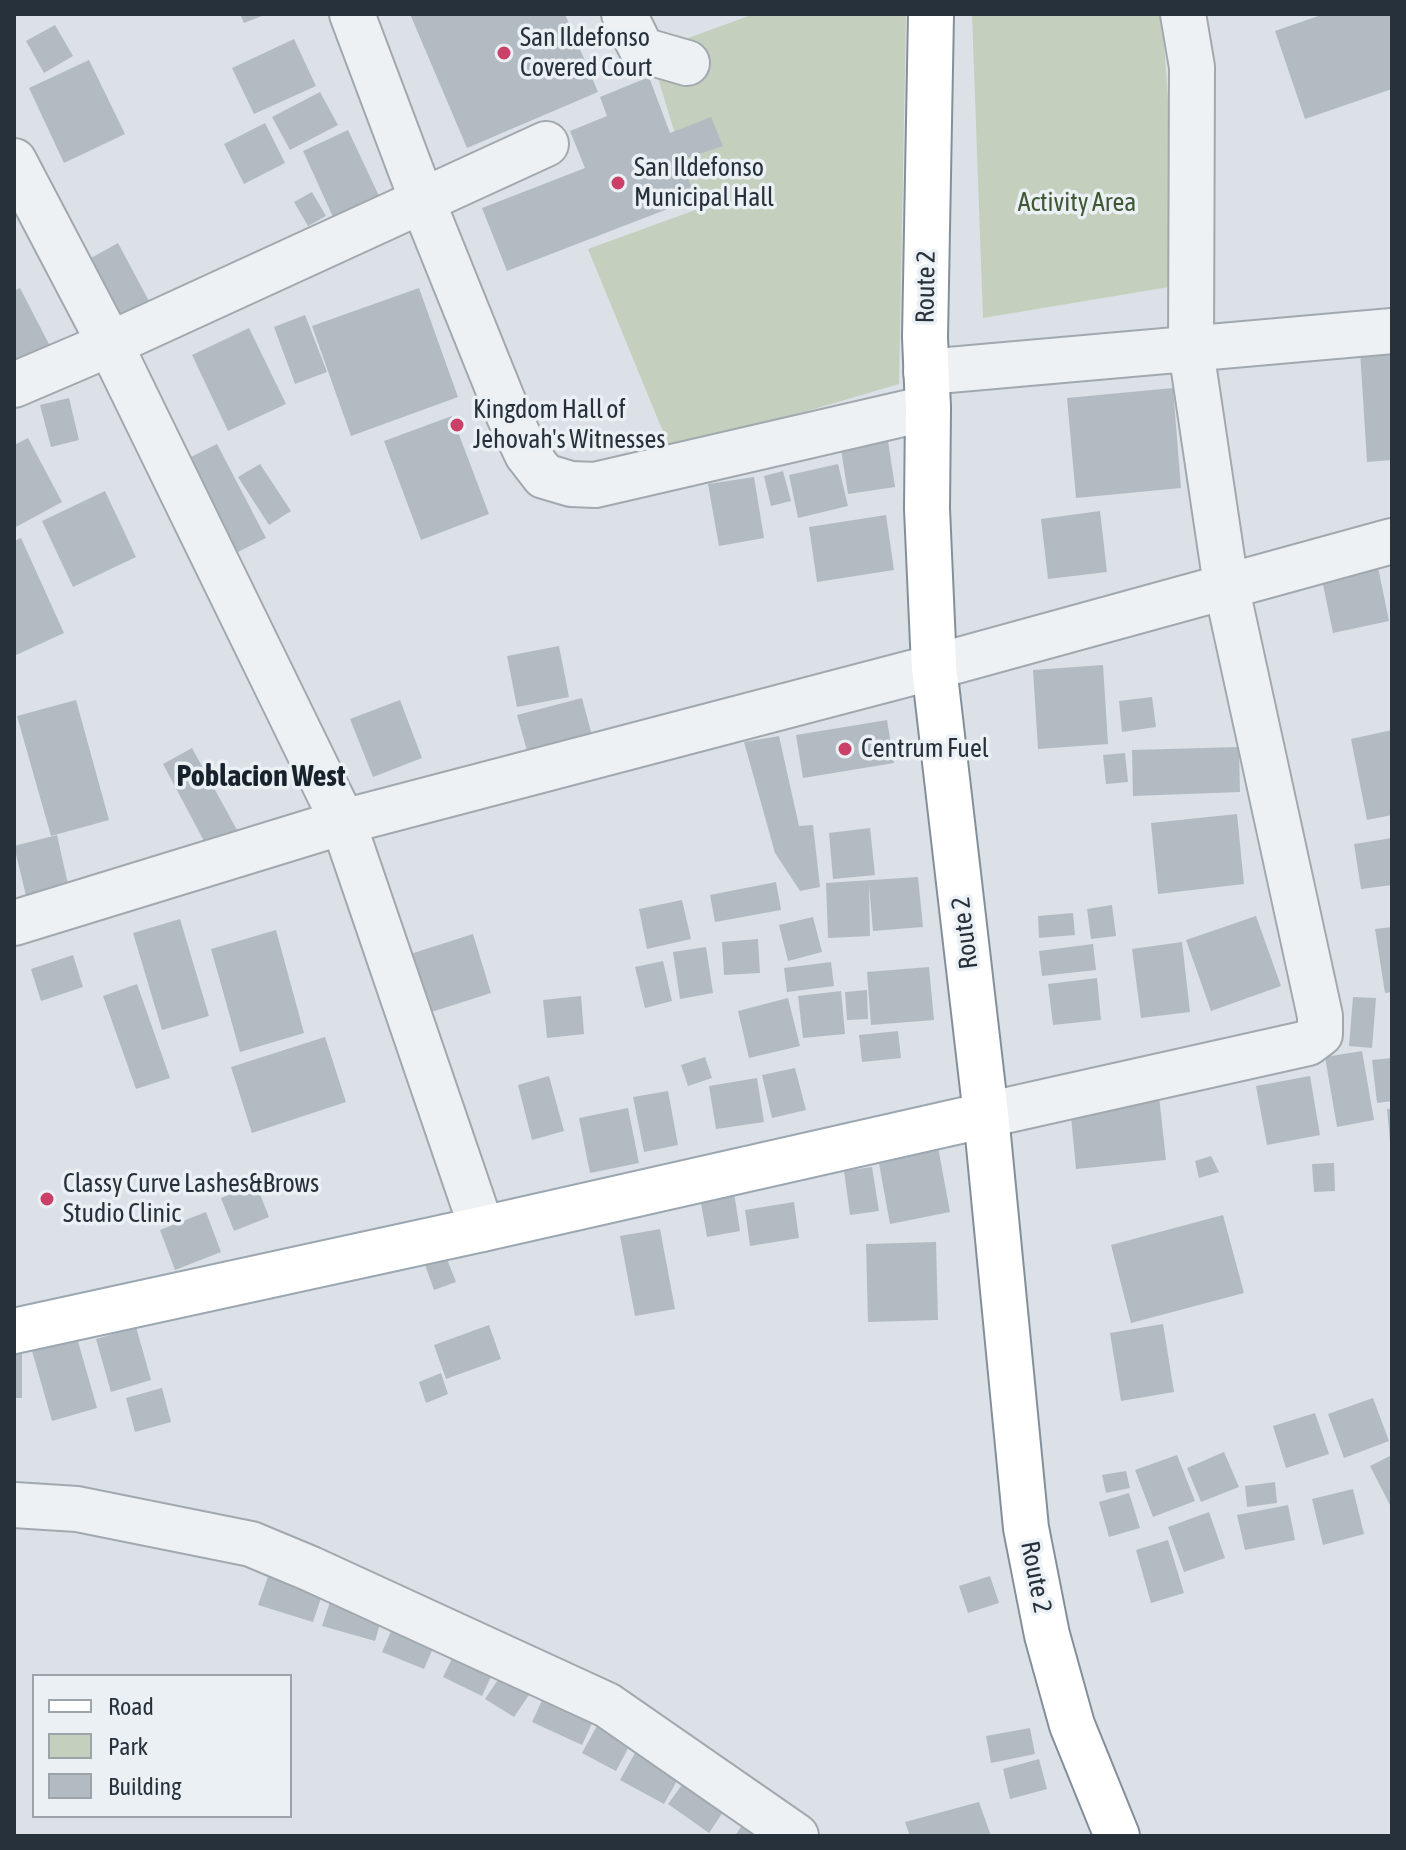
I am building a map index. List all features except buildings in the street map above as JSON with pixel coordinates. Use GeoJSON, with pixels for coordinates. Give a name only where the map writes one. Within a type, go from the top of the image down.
{"type":"FeatureCollection","features":[{"type":"Feature","properties":{"kind":"main road","name":"Route 2"},"geometry":{"type":"LineString","coordinates":[[931,14],[925,337],[927,509],[934,667],[986,1115],[1026,1528],[1047,1635],[1072,1725],[1117,1836]]}},
{"type":"Feature","properties":{"kind":"main road"},"geometry":{"type":"LineString","coordinates":[[14,1331],[986,1115]]}},
{"type":"Feature","properties":{"kind":"street"},"geometry":{"type":"LineString","coordinates":[[352,14],[422,200],[509,416],[527,454],[544,476],[571,484],[595,485],[927,390],[1191,350],[1392,331]]}},
{"type":"Feature","properties":{"kind":"street"},"geometry":{"type":"LineString","coordinates":[[624,14],[642,50],[687,63]]}},
{"type":"Feature","properties":{"kind":"street"},"geometry":{"type":"LineString","coordinates":[[986,1115],[1308,1043],[1320,1034],[1320,1016],[1226,585],[1191,350],[1192,67],[1183,14]]}},
{"type":"Feature","properties":{"kind":"street"},"geometry":{"type":"LineString","coordinates":[[14,385],[546,144]]}},
{"type":"Feature","properties":{"kind":"street"},"geometry":{"type":"LineString","coordinates":[[14,161],[110,344],[343,822],[482,1229]]}},
{"type":"Feature","properties":{"kind":"street"},"geometry":{"type":"LineString","coordinates":[[14,923],[343,822],[934,667],[1392,541]]}},
{"type":"Feature","properties":{"kind":"street"},"geometry":{"type":"LineString","coordinates":[[14,1505],[77,1509],[251,1544],[311,1569],[607,1705],[796,1836]]}},
{"type":"Feature","properties":{"kind":"green space"},"geometry":{"type":"Polygon","coordinates":[[[754,14],[906,14],[899,384],[763,424],[673,456],[588,249],[698,209],[650,52],[754,14]]]}},
{"type":"Feature","properties":{"kind":"green space","name":"Activity Area"},"geometry":{"type":"Polygon","coordinates":[[[972,14],[1162,14],[1181,285],[983,318],[972,14]]]}},
{"type":"Feature","properties":{"kind":"place","name":"San Ildefonso Covered Court"},"geometry":{"type":"Point","coordinates":[504,53]}},
{"type":"Feature","properties":{"kind":"place","name":"San Ildefonso Municipal Hall"},"geometry":{"type":"Point","coordinates":[618,183]}},
{"type":"Feature","properties":{"kind":"place","name":"Kingdom Hall of Jehovah's Witnesses"},"geometry":{"type":"Point","coordinates":[457,425]}},
{"type":"Feature","properties":{"kind":"place","name":"Centrum Fuel"},"geometry":{"type":"Point","coordinates":[845,749]}},
{"type":"Feature","properties":{"kind":"place","name":"Classy Curve Lashes&Brows Studio Clinic"},"geometry":{"type":"Point","coordinates":[47,1199]}},
{"type":"Feature","properties":{"kind":"district","name":"Poblacion West"},"geometry":{"type":"Point","coordinates":[261,777]}}]}
